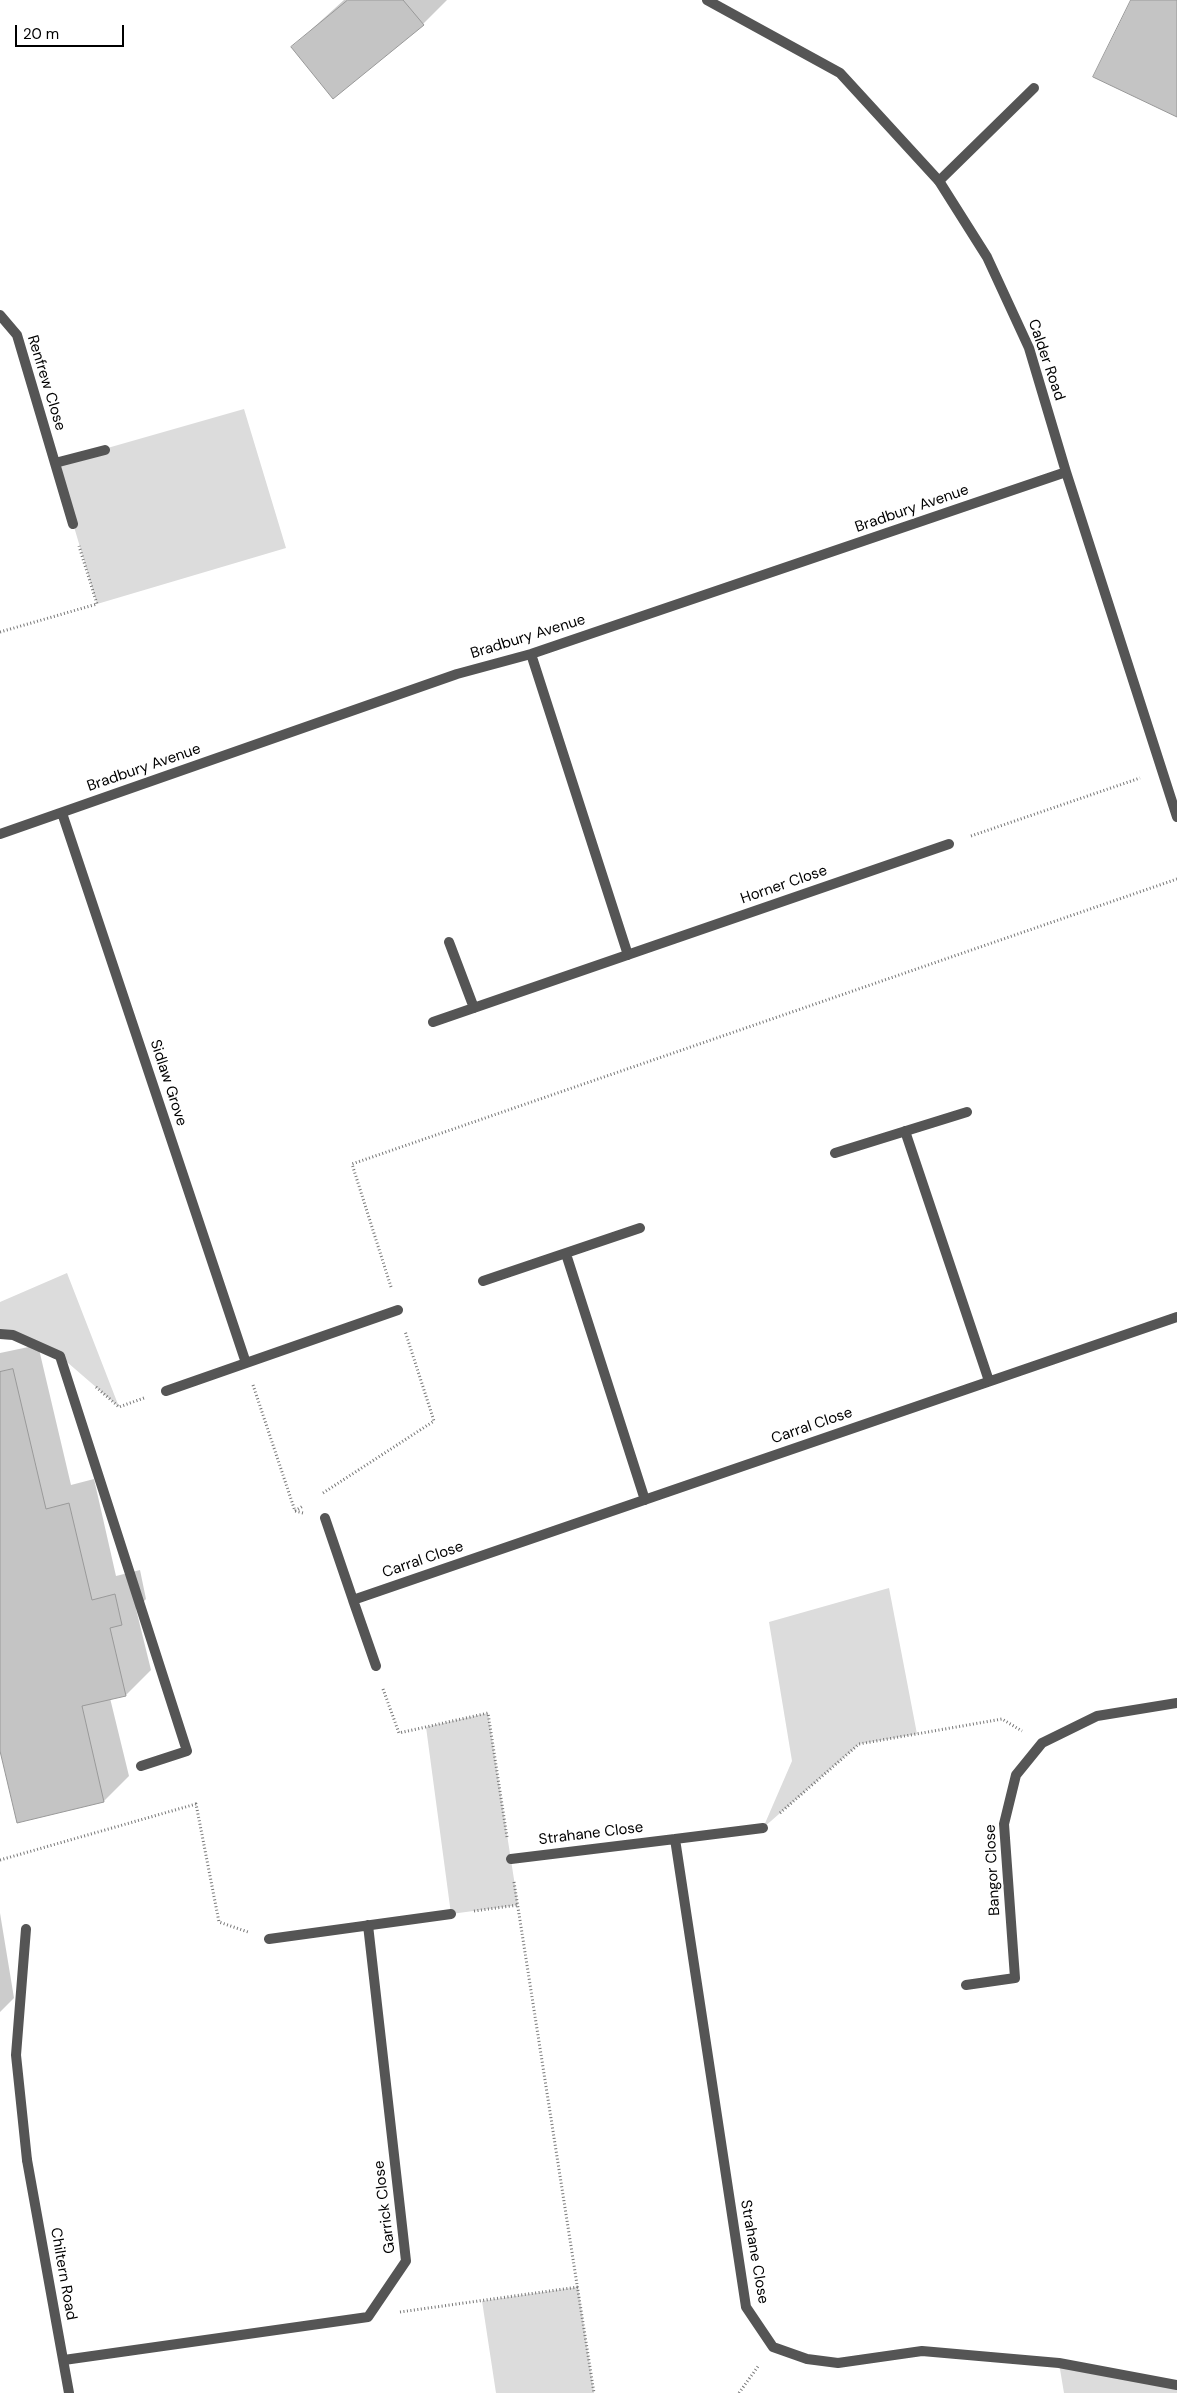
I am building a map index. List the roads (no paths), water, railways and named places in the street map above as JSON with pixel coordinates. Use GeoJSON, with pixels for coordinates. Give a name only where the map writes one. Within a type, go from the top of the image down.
{"type":"FeatureCollection","features":[{"type":"Feature","properties":{"kind":"street","name":"Calder Road"},"geometry":{"type":"LineString","coordinates":[[708,0],[840,73],[939,181],[987,257],[1029,348],[1066,472],[1177,817]]}},
{"type":"Feature","properties":{"kind":"street"},"geometry":{"type":"LineString","coordinates":[[939,181],[1034,88]]}},
{"type":"Feature","properties":{"kind":"street","name":"Renfrew Close"},"geometry":{"type":"LineString","coordinates":[[0,315],[17,335],[73,524]]}},
{"type":"Feature","properties":{"kind":"street"},"geometry":{"type":"LineString","coordinates":[[55,463],[105,450]]}},
{"type":"Feature","properties":{"kind":"street","name":"Bradbury Avenue"},"geometry":{"type":"LineString","coordinates":[[0,834],[457,674],[531,654],[1066,472]]}},
{"type":"Feature","properties":{"kind":"street"},"geometry":{"type":"LineString","coordinates":[[531,654],[628,955]]}},
{"type":"Feature","properties":{"kind":"street","name":"Sidlaw Grove"},"geometry":{"type":"LineString","coordinates":[[62,813],[246,1363]]}},
{"type":"Feature","properties":{"kind":"street","name":"Horner Close"},"geometry":{"type":"LineString","coordinates":[[433,1022],[949,844]]}},
{"type":"Feature","properties":{"kind":"street"},"geometry":{"type":"LineString","coordinates":[[449,942],[474,1008]]}},
{"type":"Feature","properties":{"kind":"street"},"geometry":{"type":"LineString","coordinates":[[835,1153],[967,1112]]}},
{"type":"Feature","properties":{"kind":"street"},"geometry":{"type":"LineString","coordinates":[[904,1131],[989,1382]]}},
{"type":"Feature","properties":{"kind":"street"},"geometry":{"type":"LineString","coordinates":[[483,1281],[640,1228]]}},
{"type":"Feature","properties":{"kind":"street"},"geometry":{"type":"LineString","coordinates":[[566,1254],[645,1500]]}},
{"type":"Feature","properties":{"kind":"street"},"geometry":{"type":"LineString","coordinates":[[166,1391],[398,1310]]}},
{"type":"Feature","properties":{"kind":"street","name":"Carral Close"},"geometry":{"type":"LineString","coordinates":[[353,1600],[1177,1317]]}},
{"type":"Feature","properties":{"kind":"street"},"geometry":{"type":"LineString","coordinates":[[0,1334],[13,1335],[60,1356],[187,1751],[141,1766]]}},
{"type":"Feature","properties":{"kind":"street"},"geometry":{"type":"LineString","coordinates":[[325,1518],[376,1666]]}},
{"type":"Feature","properties":{"kind":"street","name":"Bangor Close"},"geometry":{"type":"LineString","coordinates":[[966,1985],[1015,1978],[1004,1824],[1016,1775],[1042,1743],[1097,1716],[1177,1703]]}},
{"type":"Feature","properties":{"kind":"street","name":"Strahane Close"},"geometry":{"type":"LineString","coordinates":[[511,1860],[763,1828]]}},
{"type":"Feature","properties":{"kind":"street","name":"Strahane Close"},"geometry":{"type":"LineString","coordinates":[[675,1839],[746,2307],[773,2347],[807,2358],[838,2363],[922,2351],[1002,2357],[1059,2363],[1177,2385]]}},
{"type":"Feature","properties":{"kind":"street"},"geometry":{"type":"LineString","coordinates":[[269,1939],[451,1914]]}},
{"type":"Feature","properties":{"kind":"street","name":"Garrick Close"},"geometry":{"type":"LineString","coordinates":[[64,2360],[368,2317],[406,2261],[368,1925]]}},
{"type":"Feature","properties":{"kind":"street","name":"Chiltern Road"},"geometry":{"type":"LineString","coordinates":[[26,1929],[16,2055],[27,2160],[69,2393]]}}]}
